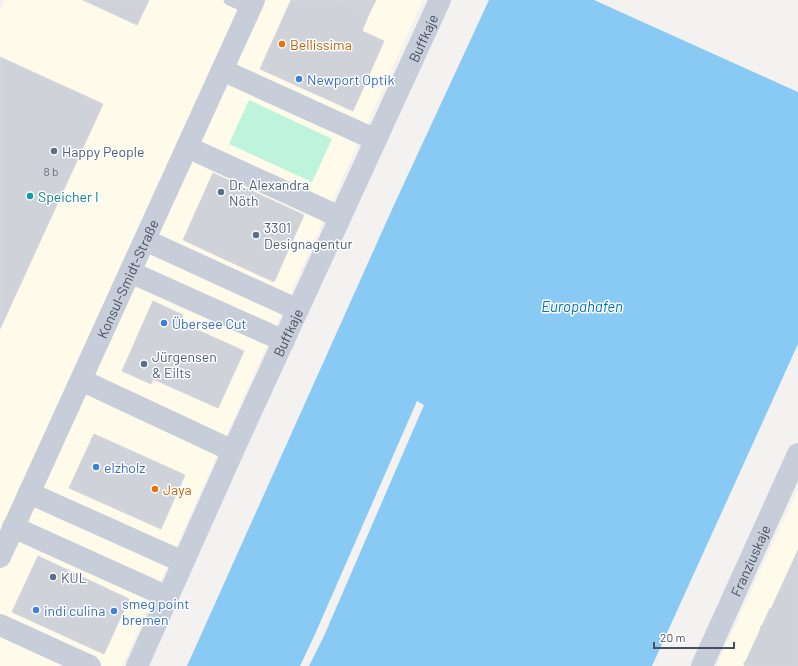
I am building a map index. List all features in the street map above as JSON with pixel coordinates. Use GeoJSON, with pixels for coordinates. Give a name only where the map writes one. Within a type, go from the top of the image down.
{"type":"FeatureCollection","features":[{"type":"Feature","properties":{"kind":"street","name":"Buffkaje"},"geometry":{"type":"LineString","coordinates":[[137,666],[440,0]]}},
{"type":"Feature","properties":{"kind":"street","name":"Konsul-Smidt-Straße"},"geometry":{"type":"LineString","coordinates":[[0,557],[252,5]]}},
{"type":"Feature","properties":{"kind":"street"},"geometry":{"type":"LineString","coordinates":[[222,70],[376,140]]}},
{"type":"Feature","properties":{"kind":"street"},"geometry":{"type":"LineString","coordinates":[[187,147],[340,218]]}},
{"type":"Feature","properties":{"kind":"street"},"geometry":{"type":"LineString","coordinates":[[145,240],[298,310]]}},
{"type":"Feature","properties":{"kind":"street"},"geometry":{"type":"LineString","coordinates":[[130,272],[284,341]]}},
{"type":"Feature","properties":{"kind":"street"},"geometry":{"type":"LineString","coordinates":[[81,380],[234,450]]}},
{"type":"Feature","properties":{"kind":"street","name":"Franziuskaje"},"geometry":{"type":"LineString","coordinates":[[702,666],[798,454]]}},
{"type":"Feature","properties":{"kind":"street"},"geometry":{"type":"LineString","coordinates":[[29,493],[183,562]]}},
{"type":"Feature","properties":{"kind":"street"},"geometry":{"type":"LineString","coordinates":[[13,527],[168,596]]}},
{"type":"Feature","properties":{"kind":"street"},"geometry":{"type":"LineString","coordinates":[[0,625],[90,666]]}},
{"type":"Feature","properties":{"kind":"lane"},"geometry":{"type":"LineString","coordinates":[[229,0],[252,5]]}},
{"type":"Feature","properties":{"kind":"shaded area"},"geometry":{"type":"Polygon","coordinates":[[[5,0],[423,0],[122,666],[0,666],[0,11],[5,0]]]}},
{"type":"Feature","properties":{"kind":"shaded area"},"geometry":{"type":"Polygon","coordinates":[[[798,489],[798,666],[717,666],[798,489]]]}},
{"type":"Feature","properties":{"kind":"green space"},"geometry":{"type":"Polygon","coordinates":[[[249,100],[332,139],[312,182],[229,144],[249,100]]]}},
{"type":"Feature","properties":{"kind":"water","name":"Europahafen"},"geometry":{"type":"Polygon","coordinates":[[[489,0],[594,0],[798,92],[798,344],[652,666],[187,666],[394,205],[489,0]]]}},
{"type":"Feature","properties":{"kind":"pier"},"geometry":{"type":"Polygon","coordinates":[[[417,401],[424,405],[324,636],[309,666],[300,666],[316,632],[417,401]]]}},
{"type":"Feature","properties":{"kind":"building"},"geometry":{"type":"Polygon","coordinates":[[[83,0],[149,0],[137,25],[83,0]]]}},
{"type":"Feature","properties":{"kind":"building"},"geometry":{"type":"Polygon","coordinates":[[[291,0],[337,0],[369,14],[362,31],[384,41],[353,111],[260,69],[291,0]]]}},
{"type":"Feature","properties":{"kind":"building"},"geometry":{"type":"Polygon","coordinates":[[[337,0],[376,0],[369,14],[337,0]]]}},
{"type":"Feature","properties":{"kind":"building","name":"Speicher I"},"geometry":{"type":"Polygon","coordinates":[[[0,57],[103,104],[0,329],[0,57]]]}},
{"type":"Feature","properties":{"kind":"building"},"geometry":{"type":"Polygon","coordinates":[[[213,173],[304,215],[274,282],[183,240],[213,173]]]}},
{"type":"Feature","properties":{"kind":"building"},"geometry":{"type":"Polygon","coordinates":[[[153,301],[183,315],[180,322],[244,351],[218,408],[153,379],[151,384],[122,371],[153,301]]]}},
{"type":"Feature","properties":{"kind":"building"},"geometry":{"type":"Polygon","coordinates":[[[94,434],[185,475],[161,529],[69,488],[94,434]]]}},
{"type":"Feature","properties":{"kind":"building"},"geometry":{"type":"Polygon","coordinates":[[[798,550],[798,666],[744,666],[744,662],[745,663],[761,628],[760,627],[762,626],[770,608],[771,609],[798,550]]]}},
{"type":"Feature","properties":{"kind":"building"},"geometry":{"type":"Polygon","coordinates":[[[38,556],[129,599],[104,654],[12,612],[38,556]]]}},
{"type":"Feature","properties":{"kind":"place","name":"Bellissima"},"geometry":{"type":"Point","coordinates":[282,44]}},
{"type":"Feature","properties":{"kind":"place","name":"Newport Optik"},"geometry":{"type":"Point","coordinates":[299,79]}},
{"type":"Feature","properties":{"kind":"place","name":"Happy People"},"geometry":{"type":"Point","coordinates":[54,151]}},
{"type":"Feature","properties":{"kind":"place","name":"Dr. Alexandra Nöth"},"geometry":{"type":"Point","coordinates":[221,192]}},
{"type":"Feature","properties":{"kind":"place","name":"Speicher I"},"geometry":{"type":"Point","coordinates":[30,196]}},
{"type":"Feature","properties":{"kind":"place","name":"3301 Designagentur"},"geometry":{"type":"Point","coordinates":[256,235]}},
{"type":"Feature","properties":{"kind":"place","name":"Übersee Cut"},"geometry":{"type":"Point","coordinates":[164,323]}},
{"type":"Feature","properties":{"kind":"place","name":"Jürgensen & Eilts"},"geometry":{"type":"Point","coordinates":[144,364]}},
{"type":"Feature","properties":{"kind":"place","name":"elzholz"},"geometry":{"type":"Point","coordinates":[96,467]}},
{"type":"Feature","properties":{"kind":"place","name":"Jaya"},"geometry":{"type":"Point","coordinates":[155,489]}},
{"type":"Feature","properties":{"kind":"place","name":"KUL"},"geometry":{"type":"Point","coordinates":[53,577]}},
{"type":"Feature","properties":{"kind":"place","name":"indi culina"},"geometry":{"type":"Point","coordinates":[36,610]}},
{"type":"Feature","properties":{"kind":"place","name":"smeg point bremen"},"geometry":{"type":"Point","coordinates":[114,611]}}]}
